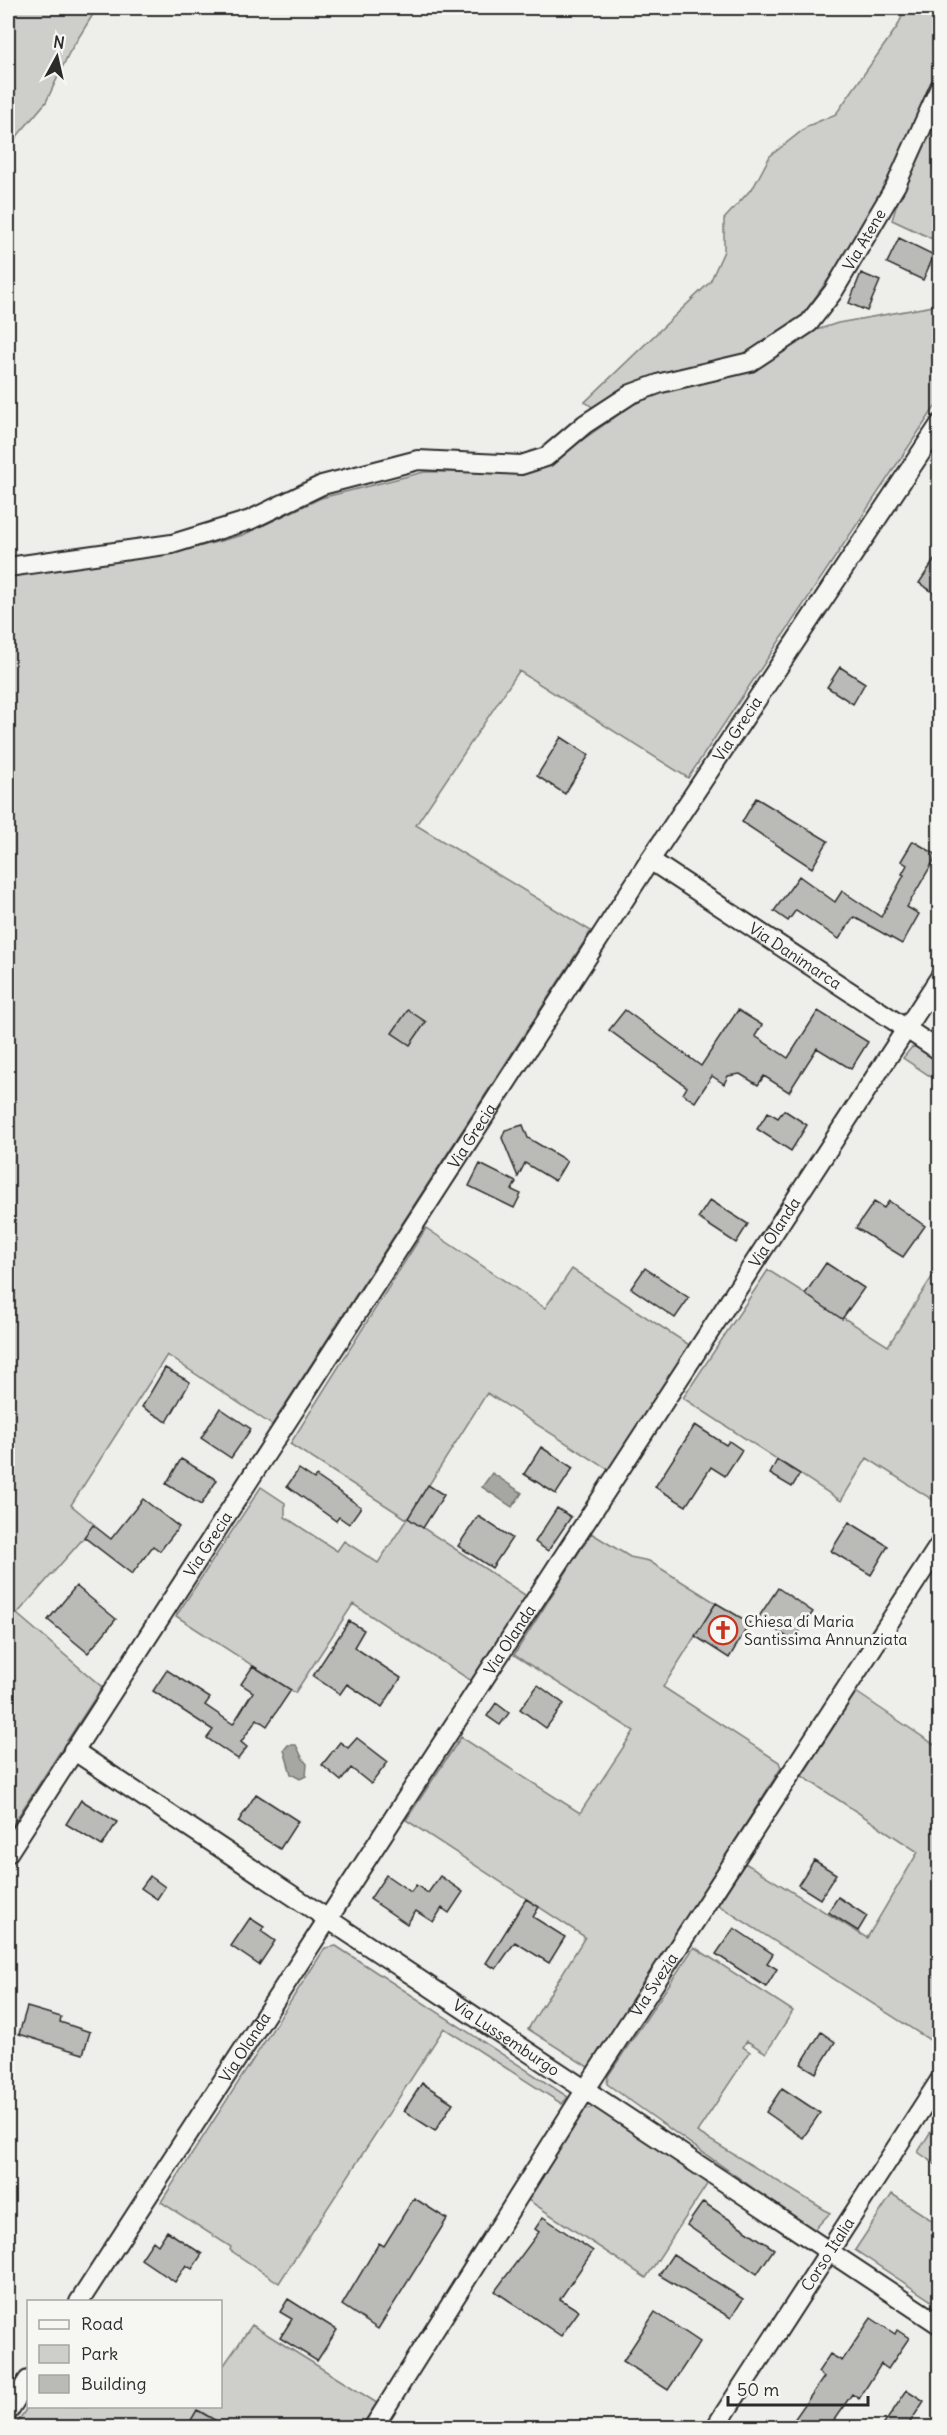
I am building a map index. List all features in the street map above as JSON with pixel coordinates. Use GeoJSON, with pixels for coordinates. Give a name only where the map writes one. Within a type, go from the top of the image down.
{"type":"FeatureCollection","features":[{"type":"Feature","properties":{"kind":"street","name":"Via Atene"},"geometry":{"type":"LineString","coordinates":[[8,567],[172,544],[250,520],[322,485],[418,460],[521,465],[546,457],[585,424],[631,394],[661,383],[750,362],[809,323],[833,292],[896,185],[939,87]]}},
{"type":"Feature","properties":{"kind":"street","name":"Via Grecia"},"geometry":{"type":"LineString","coordinates":[[8,1853],[650,860],[939,424]]}},
{"type":"Feature","properties":{"kind":"street","name":"Via Danimarca"},"geometry":{"type":"LineString","coordinates":[[650,860],[939,1051]]}},
{"type":"Feature","properties":{"kind":"street","name":"Via Olanda"},"geometry":{"type":"LineString","coordinates":[[80,2300],[328,1921],[939,977]]}},
{"type":"Feature","properties":{"kind":"street","name":"Via Svezia"},"geometry":{"type":"LineString","coordinates":[[373,2427],[586,2089],[939,1544]]}},
{"type":"Feature","properties":{"kind":"street","name":"Via Lussemburgo"},"geometry":{"type":"LineString","coordinates":[[73,1750],[939,2325]]}},
{"type":"Feature","properties":{"kind":"street","name":"Corso Italia"},"geometry":{"type":"LineString","coordinates":[[715,2427],[939,2080]]}},
{"type":"Feature","properties":{"kind":"street"},"geometry":{"type":"LineString","coordinates":[[8,2412],[27,2382]]}},
{"type":"Feature","properties":{"kind":"green space"},"geometry":{"type":"Polygon","coordinates":[[[8,8],[97,8],[69,53],[46,102],[8,147],[8,8]]]}},
{"type":"Feature","properties":{"kind":"green space"},"geometry":{"type":"Polygon","coordinates":[[[906,8],[939,8],[939,74],[890,182],[842,260],[802,316],[751,354],[652,376],[594,408],[585,402],[710,282],[724,251],[724,219],[754,186],[770,156],[808,126],[836,114],[897,27],[906,8]]]}},
{"type":"Feature","properties":{"kind":"green space"},"geometry":{"type":"Polygon","coordinates":[[[939,102],[939,242],[892,220],[904,181],[939,102]]]}},
{"type":"Feature","properties":{"kind":"green space"},"geometry":{"type":"Polygon","coordinates":[[[939,305],[939,401],[688,778],[519,671],[416,825],[591,931],[272,1425],[167,1355],[71,1505],[95,1525],[17,1614],[102,1687],[8,1832],[8,575],[171,554],[243,535],[321,498],[424,472],[521,471],[549,463],[634,404],[659,392],[758,368],[804,334],[838,323],[939,305]]]}},
{"type":"Feature","properties":{"kind":"green space"},"geometry":{"type":"Polygon","coordinates":[[[916,1046],[939,1062],[939,1082],[903,1058],[911,1048],[916,1046]]]}},
{"type":"Feature","properties":{"kind":"green space"},"geometry":{"type":"Polygon","coordinates":[[[426,1228],[545,1308],[572,1269],[691,1346],[609,1470],[487,1393],[408,1518],[528,1597],[473,1682],[353,1604],[295,1693],[176,1616],[261,1487],[285,1503],[285,1517],[337,1551],[344,1541],[378,1563],[407,1519],[290,1444],[426,1228]]]}},
{"type":"Feature","properties":{"kind":"green space"},"geometry":{"type":"Polygon","coordinates":[[[939,1266],[939,1504],[867,1458],[841,1501],[683,1398],[768,1270],[888,1346],[939,1266]]]}},
{"type":"Feature","properties":{"kind":"green space"},"geometry":{"type":"Polygon","coordinates":[[[591,1533],[630,1557],[649,1561],[716,1603],[663,1687],[779,1762],[781,1768],[591,2069],[528,2029],[585,1937],[406,1820],[461,1737],[580,1813],[634,1731],[514,1655],[591,1533]]]}},
{"type":"Feature","properties":{"kind":"green space"},"geometry":{"type":"Polygon","coordinates":[[[856,1692],[939,1748],[940,2038],[936,2044],[718,1905],[745,1863],[867,1938],[918,1852],[802,1776],[856,1692]]]}},
{"type":"Feature","properties":{"kind":"green space"},"geometry":{"type":"Polygon","coordinates":[[[336,1946],[568,2097],[562,2104],[444,2028],[279,2283],[230,2250],[231,2247],[161,2202],[325,1948],[336,1946]]]}},
{"type":"Feature","properties":{"kind":"green space"},"geometry":{"type":"Polygon","coordinates":[[[694,1947],[793,2011],[766,2053],[747,2041],[743,2047],[750,2052],[697,2132],[830,2213],[813,2231],[607,2084],[608,2076],[694,1947]]]}},
{"type":"Feature","properties":{"kind":"green space"},"geometry":{"type":"Polygon","coordinates":[[[594,2107],[686,2163],[708,2183],[646,2278],[525,2198],[579,2111],[594,2107]]]}},
{"type":"Feature","properties":{"kind":"green space"},"geometry":{"type":"Polygon","coordinates":[[[939,2118],[940,2167],[918,2152],[939,2118]]]}},
{"type":"Feature","properties":{"kind":"green space"},"geometry":{"type":"Polygon","coordinates":[[[892,2194],[939,2225],[939,2306],[855,2250],[892,2194]]]}},
{"type":"Feature","properties":{"kind":"green space"},"geometry":{"type":"Polygon","coordinates":[[[252,2325],[377,2403],[361,2427],[225,2427],[200,2411],[189,2427],[14,2428],[27,2408],[222,2408],[222,2364],[224,2365],[252,2325]]]}},
{"type":"Feature","properties":{"kind":"shaded area"},"geometry":{"type":"Polygon","coordinates":[[[492,1473],[522,1493],[512,1507],[482,1487],[492,1473]]]}},
{"type":"Feature","properties":{"kind":"shaded area"},"geometry":{"type":"Polygon","coordinates":[[[288,1745],[296,1745],[307,1764],[306,1776],[300,1779],[291,1774],[284,1750],[288,1745]]]}},
{"type":"Feature","properties":{"kind":"building"},"geometry":{"type":"Polygon","coordinates":[[[899,238],[934,255],[923,280],[887,263],[899,238]]]}},
{"type":"Feature","properties":{"kind":"building"},"geometry":{"type":"Polygon","coordinates":[[[861,273],[880,281],[867,311],[849,303],[861,273]]]}},
{"type":"Feature","properties":{"kind":"building"},"geometry":{"type":"Polygon","coordinates":[[[939,553],[939,596],[919,583],[939,553]]]}},
{"type":"Feature","properties":{"kind":"building"},"geometry":{"type":"Polygon","coordinates":[[[840,667],[865,683],[853,704],[827,687],[840,667]]]}},
{"type":"Feature","properties":{"kind":"building"},"geometry":{"type":"Polygon","coordinates":[[[561,737],[589,755],[565,794],[537,776],[561,737]]]}},
{"type":"Feature","properties":{"kind":"building"},"geometry":{"type":"Polygon","coordinates":[[[756,798],[828,841],[812,868],[742,822],[756,798]]]}},
{"type":"Feature","properties":{"kind":"building"},"geometry":{"type":"Polygon","coordinates":[[[913,841],[937,855],[907,907],[919,914],[902,944],[854,917],[839,939],[796,910],[788,921],[774,911],[799,876],[835,902],[842,891],[881,917],[904,875],[902,874],[907,865],[901,861],[913,841]]]}},
{"type":"Feature","properties":{"kind":"building"},"geometry":{"type":"Polygon","coordinates":[[[408,1010],[426,1022],[410,1045],[392,1033],[408,1010]]]}},
{"type":"Feature","properties":{"kind":"building"},"geometry":{"type":"Polygon","coordinates":[[[625,1010],[701,1066],[738,1010],[762,1025],[755,1036],[788,1058],[818,1011],[868,1042],[851,1069],[817,1048],[789,1092],[764,1076],[758,1085],[740,1074],[728,1076],[724,1084],[712,1076],[695,1102],[683,1094],[687,1087],[609,1030],[625,1010]]]}},
{"type":"Feature","properties":{"kind":"building"},"geometry":{"type":"Polygon","coordinates":[[[784,1110],[807,1125],[791,1151],[757,1129],[768,1112],[778,1118],[784,1110]]]}},
{"type":"Feature","properties":{"kind":"building"},"geometry":{"type":"Polygon","coordinates":[[[523,1125],[528,1138],[567,1161],[555,1181],[525,1163],[518,1177],[502,1138],[505,1130],[523,1125]]]}},
{"type":"Feature","properties":{"kind":"building"},"geometry":{"type":"Polygon","coordinates":[[[480,1164],[516,1182],[512,1190],[521,1194],[514,1208],[469,1186],[480,1164]]]}},
{"type":"Feature","properties":{"kind":"building"},"geometry":{"type":"Polygon","coordinates":[[[710,1200],[748,1224],[736,1243],[698,1218],[710,1200]]]}},
{"type":"Feature","properties":{"kind":"building"},"geometry":{"type":"Polygon","coordinates":[[[889,1201],[925,1226],[903,1257],[856,1228],[874,1202],[884,1208],[889,1201]]]}},
{"type":"Feature","properties":{"kind":"building"},"geometry":{"type":"Polygon","coordinates":[[[826,1263],[864,1288],[842,1319],[805,1294],[826,1263]]]}},
{"type":"Feature","properties":{"kind":"building"},"geometry":{"type":"Polygon","coordinates":[[[645,1268],[689,1298],[675,1318],[631,1288],[645,1268]]]}},
{"type":"Feature","properties":{"kind":"building"},"geometry":{"type":"Polygon","coordinates":[[[165,1368],[190,1382],[167,1422],[142,1407],[165,1368]]]}},
{"type":"Feature","properties":{"kind":"building"},"geometry":{"type":"Polygon","coordinates":[[[220,1408],[251,1429],[231,1458],[201,1438],[220,1408]]]}},
{"type":"Feature","properties":{"kind":"building"},"geometry":{"type":"Polygon","coordinates":[[[695,1425],[726,1445],[729,1441],[742,1450],[725,1476],[711,1467],[686,1506],[655,1487],[695,1425]]]}},
{"type":"Feature","properties":{"kind":"building"},"geometry":{"type":"Polygon","coordinates":[[[541,1447],[573,1468],[556,1494],[524,1474],[541,1447]]]}},
{"type":"Feature","properties":{"kind":"building"},"geometry":{"type":"Polygon","coordinates":[[[181,1459],[217,1480],[201,1505],[166,1484],[181,1459]]]}},
{"type":"Feature","properties":{"kind":"building"},"geometry":{"type":"Polygon","coordinates":[[[777,1460],[800,1474],[792,1487],[770,1474],[777,1460]]]}},
{"type":"Feature","properties":{"kind":"building"},"geometry":{"type":"Polygon","coordinates":[[[299,1469],[314,1479],[316,1476],[361,1507],[349,1524],[339,1517],[336,1521],[287,1486],[299,1469]]]}},
{"type":"Feature","properties":{"kind":"building"},"geometry":{"type":"Polygon","coordinates":[[[428,1485],[444,1495],[423,1528],[408,1518],[428,1485]]]}},
{"type":"Feature","properties":{"kind":"building"},"geometry":{"type":"Polygon","coordinates":[[[143,1499],[179,1527],[160,1551],[153,1546],[132,1574],[84,1537],[93,1525],[111,1539],[143,1499]]]}},
{"type":"Feature","properties":{"kind":"building"},"geometry":{"type":"Polygon","coordinates":[[[557,1508],[571,1517],[548,1551],[535,1542],[557,1508]]]}},
{"type":"Feature","properties":{"kind":"building"},"geometry":{"type":"Polygon","coordinates":[[[478,1516],[512,1538],[492,1568],[458,1546],[478,1516]]]}},
{"type":"Feature","properties":{"kind":"building"},"geometry":{"type":"Polygon","coordinates":[[[849,1522],[888,1546],[871,1575],[831,1551],[849,1522]]]}},
{"type":"Feature","properties":{"kind":"building"},"geometry":{"type":"Polygon","coordinates":[[[76,1586],[116,1619],[88,1653],[48,1620],[76,1586]]]}},
{"type":"Feature","properties":{"kind":"building"},"geometry":{"type":"Polygon","coordinates":[[[778,1588],[813,1612],[793,1641],[758,1618],[778,1588]]]}},
{"type":"Feature","properties":{"kind":"building","name":"Chiesa di Maria Santissima Annunziata"},"geometry":{"type":"Polygon","coordinates":[[[716,1603],[750,1623],[729,1658],[695,1636],[716,1603]]]}},
{"type":"Feature","properties":{"kind":"building"},"geometry":{"type":"Polygon","coordinates":[[[349,1621],[364,1630],[354,1647],[401,1678],[382,1707],[347,1684],[340,1694],[313,1676],[349,1621]]]}},
{"type":"Feature","properties":{"kind":"building"},"geometry":{"type":"Polygon","coordinates":[[[253,1666],[291,1690],[267,1726],[257,1719],[241,1742],[247,1747],[238,1759],[207,1738],[213,1730],[153,1691],[167,1670],[210,1698],[205,1705],[233,1724],[253,1692],[241,1684],[253,1666]]]}},
{"type":"Feature","properties":{"kind":"building"},"geometry":{"type":"Polygon","coordinates":[[[538,1685],[564,1704],[546,1728],[520,1709],[538,1685]]]}},
{"type":"Feature","properties":{"kind":"building"},"geometry":{"type":"Polygon","coordinates":[[[496,1703],[509,1713],[500,1725],[487,1716],[496,1703]]]}},
{"type":"Feature","properties":{"kind":"building"},"geometry":{"type":"Polygon","coordinates":[[[357,1738],[388,1762],[371,1784],[351,1768],[341,1781],[322,1765],[340,1742],[348,1748],[357,1738]]]}},
{"type":"Feature","properties":{"kind":"building"},"geometry":{"type":"Polygon","coordinates":[[[256,1794],[298,1821],[280,1849],[238,1822],[256,1794]]]}},
{"type":"Feature","properties":{"kind":"building"},"geometry":{"type":"Polygon","coordinates":[[[81,1800],[117,1822],[102,1846],[66,1824],[81,1800]]]}},
{"type":"Feature","properties":{"kind":"building"},"geometry":{"type":"Polygon","coordinates":[[[814,1860],[836,1874],[820,1899],[798,1885],[814,1860]]]}},
{"type":"Feature","properties":{"kind":"building"},"geometry":{"type":"Polygon","coordinates":[[[386,1875],[411,1892],[416,1885],[428,1893],[440,1876],[463,1892],[449,1913],[442,1908],[433,1922],[416,1911],[407,1924],[370,1899],[386,1875]]]}},
{"type":"Feature","properties":{"kind":"building"},"geometry":{"type":"Polygon","coordinates":[[[150,1876],[165,1887],[157,1899],[141,1888],[150,1876]]]}},
{"type":"Feature","properties":{"kind":"building"},"geometry":{"type":"Polygon","coordinates":[[[838,1897],[867,1916],[858,1931],[828,1912],[838,1897]]]}},
{"type":"Feature","properties":{"kind":"building"},"geometry":{"type":"Polygon","coordinates":[[[526,1899],[539,1907],[533,1917],[565,1937],[549,1963],[515,1942],[496,1969],[486,1963],[526,1899]]]}},
{"type":"Feature","properties":{"kind":"building"},"geometry":{"type":"Polygon","coordinates":[[[250,1918],[264,1927],[261,1931],[275,1941],[259,1965],[231,1946],[250,1918]]]}},
{"type":"Feature","properties":{"kind":"building"},"geometry":{"type":"Polygon","coordinates":[[[734,1928],[773,1954],[767,1963],[777,1969],[766,1987],[716,1954],[734,1928]]]}},
{"type":"Feature","properties":{"kind":"building"},"geometry":{"type":"Polygon","coordinates":[[[27,2007],[61,2017],[60,2022],[90,2032],[83,2054],[19,2034],[27,2007]]]}},
{"type":"Feature","properties":{"kind":"building"},"geometry":{"type":"Polygon","coordinates":[[[821,2032],[835,2042],[816,2073],[801,2064],[821,2032]]]}},
{"type":"Feature","properties":{"kind":"building"},"geometry":{"type":"Polygon","coordinates":[[[422,2083],[453,2103],[435,2131],[404,2111],[422,2083]]]}},
{"type":"Feature","properties":{"kind":"building"},"geometry":{"type":"Polygon","coordinates":[[[782,2088],[820,2113],[803,2138],[766,2112],[782,2088]]]}},
{"type":"Feature","properties":{"kind":"building"},"geometry":{"type":"Polygon","coordinates":[[[414,2198],[447,2219],[378,2329],[342,2305],[379,2243],[384,2246],[414,2198]]]}},
{"type":"Feature","properties":{"kind":"building"},"geometry":{"type":"Polygon","coordinates":[[[703,2202],[774,2249],[757,2274],[687,2225],[703,2202]]]}},
{"type":"Feature","properties":{"kind":"building"},"geometry":{"type":"Polygon","coordinates":[[[543,2217],[593,2251],[560,2299],[579,2311],[561,2336],[495,2291],[539,2232],[535,2229],[543,2217]]]}},
{"type":"Feature","properties":{"kind":"building"},"geometry":{"type":"Polygon","coordinates":[[[167,2231],[202,2254],[192,2269],[186,2265],[175,2282],[141,2259],[153,2241],[158,2245],[167,2231]]]}},
{"type":"Feature","properties":{"kind":"building"},"geometry":{"type":"Polygon","coordinates":[[[673,2254],[743,2299],[731,2318],[659,2275],[673,2254]]]}},
{"type":"Feature","properties":{"kind":"building"},"geometry":{"type":"Polygon","coordinates":[[[288,2299],[337,2330],[317,2361],[280,2338],[292,2319],[280,2312],[288,2299]]]}},
{"type":"Feature","properties":{"kind":"building"},"geometry":{"type":"Polygon","coordinates":[[[655,2312],[700,2342],[668,2390],[623,2361],[655,2312]]]}},
{"type":"Feature","properties":{"kind":"building"},"geometry":{"type":"Polygon","coordinates":[[[871,2318],[895,2334],[897,2330],[909,2338],[888,2369],[881,2364],[859,2399],[852,2394],[829,2427],[789,2427],[824,2377],[818,2372],[830,2354],[842,2361],[871,2318]]]}},
{"type":"Feature","properties":{"kind":"building"},"geometry":{"type":"Polygon","coordinates":[[[907,2390],[924,2401],[907,2427],[882,2427],[907,2390]]]}},
{"type":"Feature","properties":{"kind":"building"},"geometry":{"type":"Polygon","coordinates":[[[197,2410],[227,2427],[187,2427],[197,2410]]]}},
{"type":"Feature","properties":{"kind":"place","name":"Chiesa di Maria Santissima Annunziata"},"geometry":{"type":"Point","coordinates":[723,1630]}}]}
